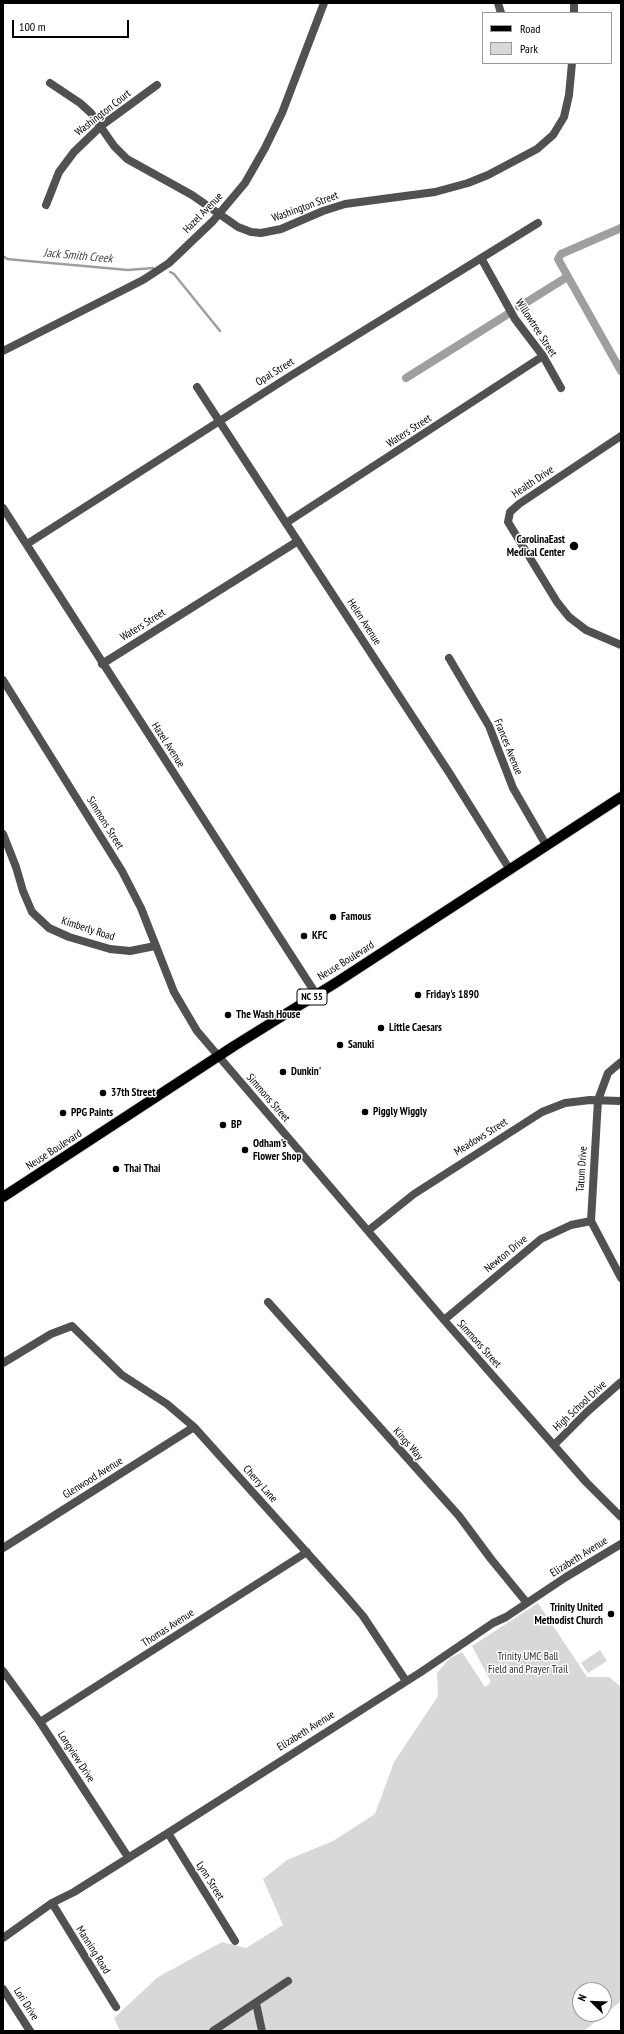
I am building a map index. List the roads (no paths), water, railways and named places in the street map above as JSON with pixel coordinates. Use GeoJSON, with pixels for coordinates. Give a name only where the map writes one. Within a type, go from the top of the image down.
{"type":"FeatureCollection","features":[{"type":"Feature","properties":{"kind":"main road","name":"Neuse Boulevard"},"geometry":{"type":"LineString","coordinates":[[3,1197],[217,1057],[510,870],[621,797]]}},
{"type":"Feature","properties":{"kind":"street","name":"Hazel Avenue"},"geometry":{"type":"LineString","coordinates":[[3,351],[143,280],[172,260],[219,214],[245,183],[265,148],[282,113],[324,3]]}},
{"type":"Feature","properties":{"kind":"street","name":"Washington Street"},"geometry":{"type":"LineString","coordinates":[[50,83],[80,103],[101,126],[114,146],[127,159],[192,195],[244,230],[261,233],[271,231],[345,204],[446,190],[488,175],[537,149],[560,127],[567,106],[572,64]]}},
{"type":"Feature","properties":{"kind":"street","name":"Washington Court"},"geometry":{"type":"LineString","coordinates":[[46,205],[63,165],[77,148],[101,126],[157,85]]}},
{"type":"Feature","properties":{"kind":"street","name":"Opal Street"},"geometry":{"type":"LineString","coordinates":[[27,544],[220,421],[538,223]]}},
{"type":"Feature","properties":{"kind":"street","name":"Willowtree Street"},"geometry":{"type":"LineString","coordinates":[[481,258],[515,319],[543,356],[561,388]]}},
{"type":"Feature","properties":{"kind":"street","name":"Waters Street"},"geometry":{"type":"LineString","coordinates":[[286,523],[543,356]]}},
{"type":"Feature","properties":{"kind":"street","name":"Helen Avenue"},"geometry":{"type":"LineString","coordinates":[[198,387],[450,774],[510,870]]}},
{"type":"Feature","properties":{"kind":"street","name":"Health Drive"},"geometry":{"type":"LineString","coordinates":[[621,436],[519,504],[510,512],[508,522],[557,602],[569,617],[586,630],[621,645]]}},
{"type":"Feature","properties":{"kind":"street","name":"Hazel Avenue"},"geometry":{"type":"LineString","coordinates":[[3,508],[81,627],[102,664],[316,994]]}},
{"type":"Feature","properties":{"kind":"street","name":"Waters Street"},"geometry":{"type":"LineString","coordinates":[[102,664],[298,541]]}},
{"type":"Feature","properties":{"kind":"street","name":"Frances Avenue"},"geometry":{"type":"LineString","coordinates":[[449,658],[489,726],[513,788],[546,845]]}},
{"type":"Feature","properties":{"kind":"street","name":"Simmons Street"},"geometry":{"type":"LineString","coordinates":[[3,680],[122,871],[141,908],[166,977],[181,1007],[217,1057],[369,1230],[444,1320],[586,1482],[621,1517]]}},
{"type":"Feature","properties":{"kind":"street","name":"Kimberly Road"},"geometry":{"type":"LineString","coordinates":[[3,834],[32,912],[49,928],[69,937],[110,950],[130,951],[155,946]]}},
{"type":"Feature","properties":{"kind":"street","name":"Tatum Drive"},"geometry":{"type":"LineString","coordinates":[[621,1062],[608,1073],[598,1100],[591,1189],[591,1222],[621,1278]]}},
{"type":"Feature","properties":{"kind":"street","name":"Meadows Street"},"geometry":{"type":"LineString","coordinates":[[369,1230],[414,1194],[542,1112],[565,1103],[598,1100],[621,1101]]}},
{"type":"Feature","properties":{"kind":"street","name":"Newton Drive"},"geometry":{"type":"LineString","coordinates":[[444,1320],[541,1239],[571,1224],[591,1222]]}},
{"type":"Feature","properties":{"kind":"street","name":"Kings Way"},"geometry":{"type":"LineString","coordinates":[[268,1302],[460,1516],[491,1559],[527,1603]]}},
{"type":"Feature","properties":{"kind":"street","name":"Cherry Lane"},"geometry":{"type":"LineString","coordinates":[[3,1363],[52,1334],[72,1326],[122,1375],[167,1404],[194,1427],[363,1616],[406,1681]]}},
{"type":"Feature","properties":{"kind":"street","name":"High School Drive"},"geometry":{"type":"LineString","coordinates":[[554,1445],[587,1412],[621,1382]]}},
{"type":"Feature","properties":{"kind":"street","name":"Glenwood Avenue"},"geometry":{"type":"LineString","coordinates":[[3,1548],[194,1427]]}},
{"type":"Feature","properties":{"kind":"street","name":"Elizabeth Avenue"},"geometry":{"type":"LineString","coordinates":[[3,1938],[52,1903],[168,1833],[406,1681],[432,1662],[527,1603],[575,1571],[621,1544]]}},
{"type":"Feature","properties":{"kind":"street","name":"Thomas Avenue"},"geometry":{"type":"LineString","coordinates":[[40,1722],[307,1552]]}},
{"type":"Feature","properties":{"kind":"street","name":"Longview Drive"},"geometry":{"type":"LineString","coordinates":[[3,1671],[40,1722],[128,1858]]}},
{"type":"Feature","properties":{"kind":"street","name":"Lynn Street"},"geometry":{"type":"LineString","coordinates":[[168,1833],[235,1941]]}},
{"type":"Feature","properties":{"kind":"street","name":"Manning Road"},"geometry":{"type":"LineString","coordinates":[[52,1903],[116,2007]]}},
{"type":"Feature","properties":{"kind":"street"},"geometry":{"type":"LineString","coordinates":[[213,2031],[288,1981]]}},
{"type":"Feature","properties":{"kind":"street","name":"Lori Drive"},"geometry":{"type":"LineString","coordinates":[[3,1989],[30,2031]]}},
{"type":"Feature","properties":{"kind":"street"},"geometry":{"type":"LineString","coordinates":[[256,2003],[262,2031]]}},
{"type":"Feature","properties":{"kind":"waterway"},"geometry":{"type":"LineString","coordinates":[[621,228],[561,254],[558,259],[621,371]]}},
{"type":"Feature","properties":{"kind":"waterway","name":"Jack Smith Creek"},"geometry":{"type":"LineString","coordinates":[[3,256],[7,259],[128,270],[153,268]]}},
{"type":"Feature","properties":{"kind":"waterway","name":"Jack Smith Creek"},"geometry":{"type":"LineString","coordinates":[[170,272],[174,274],[220,331]]}},
{"type":"Feature","properties":{"kind":"waterway"},"geometry":{"type":"LineString","coordinates":[[519,307],[567,277]]}},
{"type":"Feature","properties":{"kind":"waterway"},"geometry":{"type":"LineString","coordinates":[[406,378],[508,314]]}},
{"type":"Feature","properties":{"kind":"place","name":"CarolinaEast Medical Center"},"geometry":{"type":"Point","coordinates":[574,546]}},
{"type":"Feature","properties":{"kind":"place","name":"Famous"},"geometry":{"type":"Point","coordinates":[333,917]}},
{"type":"Feature","properties":{"kind":"place","name":"KFC"},"geometry":{"type":"Point","coordinates":[304,936]}},
{"type":"Feature","properties":{"kind":"place","name":"Friday's 1890"},"geometry":{"type":"Point","coordinates":[418,995]}},
{"type":"Feature","properties":{"kind":"place","name":"The Wash House"},"geometry":{"type":"Point","coordinates":[228,1015]}},
{"type":"Feature","properties":{"kind":"place","name":"Little Caesars"},"geometry":{"type":"Point","coordinates":[381,1028]}},
{"type":"Feature","properties":{"kind":"place","name":"Sanuki"},"geometry":{"type":"Point","coordinates":[340,1045]}},
{"type":"Feature","properties":{"kind":"place","name":"Dunkin'"},"geometry":{"type":"Point","coordinates":[283,1072]}},
{"type":"Feature","properties":{"kind":"place","name":"37th Street"},"geometry":{"type":"Point","coordinates":[103,1093]}},
{"type":"Feature","properties":{"kind":"place","name":"Piggly Wiggly"},"geometry":{"type":"Point","coordinates":[365,1112]}},
{"type":"Feature","properties":{"kind":"place","name":"PPG Paints"},"geometry":{"type":"Point","coordinates":[63,1113]}},
{"type":"Feature","properties":{"kind":"place","name":"BP"},"geometry":{"type":"Point","coordinates":[223,1125]}},
{"type":"Feature","properties":{"kind":"place","name":"Odham's Flower Shop"},"geometry":{"type":"Point","coordinates":[245,1150]}},
{"type":"Feature","properties":{"kind":"place","name":"Thai Thai"},"geometry":{"type":"Point","coordinates":[116,1169]}},
{"type":"Feature","properties":{"kind":"place","name":"Trinity United Methodist Church"},"geometry":{"type":"Point","coordinates":[611,1614]}},
{"type":"Feature","properties":{"kind":"park label","name":"Trinity UMC Ball Field and Prayer Trail"},"geometry":{"type":"Point","coordinates":[528,1663]}}]}
